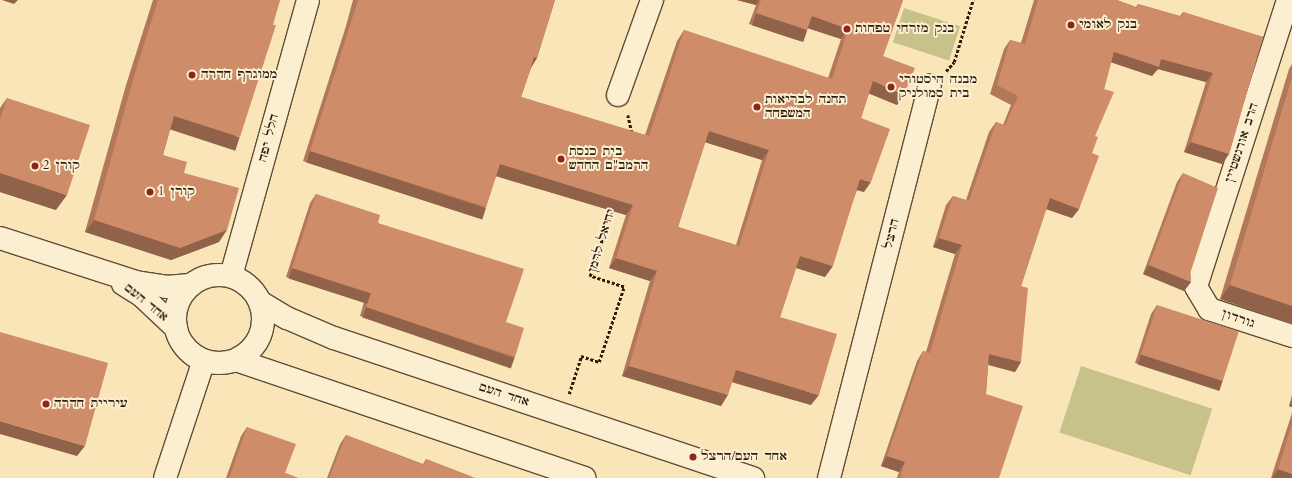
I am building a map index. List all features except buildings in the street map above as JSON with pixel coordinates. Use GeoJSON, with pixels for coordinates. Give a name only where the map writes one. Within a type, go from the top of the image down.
{"type":"FeatureCollection","features":[{"type":"Feature","properties":{"kind":"street","name":"הלל יפה"},"geometry":{"type":"LineString","coordinates":[[231,276],[308,0]]}},
{"type":"Feature","properties":{"kind":"street"},"geometry":{"type":"LineString","coordinates":[[618,95],[652,0]]}},
{"type":"Feature","properties":{"kind":"street"},"geometry":{"type":"LineString","coordinates":[[1288,0],[1292,1]]}},
{"type":"Feature","properties":{"kind":"street","name":"הרב אורנשטיין"},"geometry":{"type":"LineString","coordinates":[[1196,287],[1288,0]]}},
{"type":"Feature","properties":{"kind":"street","name":"הרצל"},"geometry":{"type":"LineString","coordinates":[[829,478],[930,86]]}},
{"type":"Feature","properties":{"kind":"street","name":"אחד העם"},"geometry":{"type":"LineString","coordinates":[[0,238],[94,270],[148,285],[190,286]]}},
{"type":"Feature","properties":{"kind":"street","name":"אחד העם"},"geometry":{"type":"LineString","coordinates":[[94,270],[142,296],[176,328]]}},
{"type":"Feature","properties":{"kind":"street"},"geometry":{"type":"LineString","coordinates":[[236,360],[254,346],[260,336],[264,325],[260,302],[250,287],[231,276],[206,276],[190,286],[177,304],[176,328],[186,348],[204,360],[214,363],[236,360],[585,478]]}},
{"type":"Feature","properties":{"kind":"street","name":"גורדון"},"geometry":{"type":"LineString","coordinates":[[1196,287],[1209,309],[1292,336]]}},
{"type":"Feature","properties":{"kind":"street","name":"אחד העם"},"geometry":{"type":"LineString","coordinates":[[260,302],[286,318],[334,338],[753,478]]}},
{"type":"Feature","properties":{"kind":"street"},"geometry":{"type":"LineString","coordinates":[[165,478],[204,360]]}},
{"type":"Feature","properties":{"kind":"path"},"geometry":{"type":"LineString","coordinates":[[930,86],[954,62],[973,0]]}},
{"type":"Feature","properties":{"kind":"path"},"geometry":{"type":"LineString","coordinates":[[618,95],[629,116],[632,139]]}},
{"type":"Feature","properties":{"kind":"path","name":"יחיאל לרמן"},"geometry":{"type":"LineString","coordinates":[[562,414],[581,356],[599,362],[624,287],[590,276],[614,202]]}},
{"type":"Feature","properties":{"kind":"shaded area"},"geometry":{"type":"Polygon","coordinates":[[[904,8],[960,26],[949,60],[893,42],[904,8]]]}},
{"type":"Feature","properties":{"kind":"shaded area"},"geometry":{"type":"Polygon","coordinates":[[[1081,366],[1212,409],[1191,475],[1059,433],[1081,366]]]}},
{"type":"Feature","properties":{"kind":"place","name":"בנק לאומי"},"geometry":{"type":"Point","coordinates":[1071,25]}},
{"type":"Feature","properties":{"kind":"place","name":"בנק מזרחי טפחות"},"geometry":{"type":"Point","coordinates":[847,29]}},
{"type":"Feature","properties":{"kind":"place","name":"ממוגרף חדרה"},"geometry":{"type":"Point","coordinates":[192,75]}},
{"type":"Feature","properties":{"kind":"place","name":"מבנה היסטורי בית סמולניק"},"geometry":{"type":"Point","coordinates":[891,87]}},
{"type":"Feature","properties":{"kind":"place","name":"תחנה לבריאות המשפחה"},"geometry":{"type":"Point","coordinates":[757,107]}},
{"type":"Feature","properties":{"kind":"place","name":"בית כנסת הרמב\"ם החדש"},"geometry":{"type":"Point","coordinates":[561,159]}},
{"type":"Feature","properties":{"kind":"place","name":"קורן 2"},"geometry":{"type":"Point","coordinates":[35,166]}},
{"type":"Feature","properties":{"kind":"place","name":"קורן 1"},"geometry":{"type":"Point","coordinates":[150,192]}},
{"type":"Feature","properties":{"kind":"place","name":"עיריית חדרה"},"geometry":{"type":"Point","coordinates":[46,404]}},
{"type":"Feature","properties":{"kind":"place","name":"אחד העם/הרצל"},"geometry":{"type":"Point","coordinates":[693,457]}}]}
